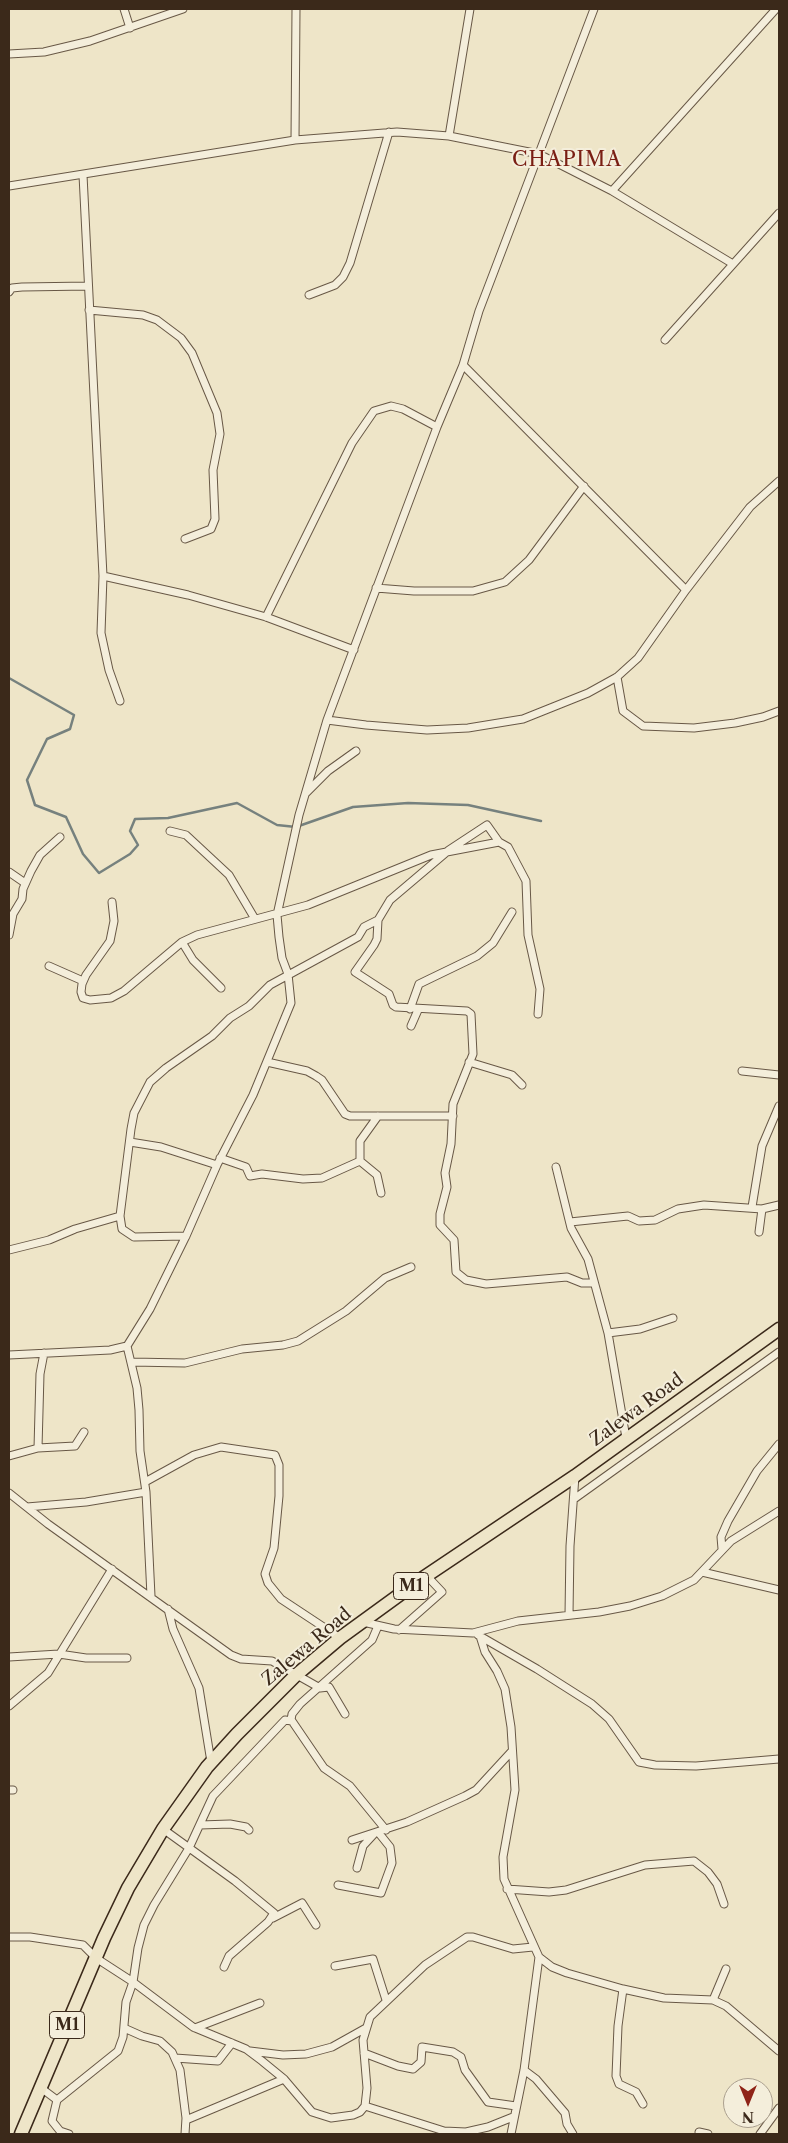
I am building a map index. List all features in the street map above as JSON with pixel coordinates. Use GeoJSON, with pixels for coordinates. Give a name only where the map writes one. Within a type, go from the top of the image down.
{"type":"FeatureCollection","features":[{"type":"Feature","properties":{"kind":"highway","name":"Zalewa Road"},"geometry":{"type":"LineString","coordinates":[[21,2134],[128,1888],[163,1829],[212,1763],[295,1676],[340,1638],[426,1575],[575,1476],[779,1329]]}},
{"type":"Feature","properties":{"kind":"street"},"geometry":{"type":"LineString","coordinates":[[124,9],[130,28]]}},
{"type":"Feature","properties":{"kind":"street"},"geometry":{"type":"LineString","coordinates":[[9,54],[44,52],[90,41],[183,9]]}},
{"type":"Feature","properties":{"kind":"street"},"geometry":{"type":"LineString","coordinates":[[295,140],[296,9]]}},
{"type":"Feature","properties":{"kind":"street"},"geometry":{"type":"LineString","coordinates":[[449,136],[470,9]]}},
{"type":"Feature","properties":{"kind":"street"},"geometry":{"type":"LineString","coordinates":[[9,1355],[110,1350],[127,1346],[150,1309],[186,1236],[218,1162],[254,1095],[291,1003],[288,974],[282,958],[277,915],[306,793],[327,720],[437,427],[463,365],[480,311],[594,9]]}},
{"type":"Feature","properties":{"kind":"street"},"geometry":{"type":"LineString","coordinates":[[612,191],[776,9]]}},
{"type":"Feature","properties":{"kind":"street"},"geometry":{"type":"LineString","coordinates":[[309,296],[335,285],[343,277],[350,262],[389,132]]}},
{"type":"Feature","properties":{"kind":"street"},"geometry":{"type":"LineString","coordinates":[[9,186],[295,140],[389,132],[449,136],[539,154],[612,191],[733,264]]}},
{"type":"Feature","properties":{"kind":"street"},"geometry":{"type":"LineString","coordinates":[[83,175],[103,576],[101,633],[109,670],[120,701]]}},
{"type":"Feature","properties":{"kind":"street"},"geometry":{"type":"LineString","coordinates":[[665,340],[779,213]]}},
{"type":"Feature","properties":{"kind":"street"},"geometry":{"type":"LineString","coordinates":[[9,292],[12,288],[22,287],[88,286]]}},
{"type":"Feature","properties":{"kind":"street"},"geometry":{"type":"LineString","coordinates":[[89,310],[143,315],[157,320],[181,338],[192,354],[216,413],[220,434],[213,470],[215,520],[211,529],[185,539]]}},
{"type":"Feature","properties":{"kind":"street"},"geometry":{"type":"LineString","coordinates":[[463,365],[686,590]]}},
{"type":"Feature","properties":{"kind":"street"},"geometry":{"type":"LineString","coordinates":[[266,617],[352,443],[374,411],[390,406],[403,409],[437,427]]}},
{"type":"Feature","properties":{"kind":"street"},"geometry":{"type":"LineString","coordinates":[[327,720],[366,726],[427,730],[496,725],[522,719],[568,702],[617,676],[638,658],[686,590],[750,507],[779,481]]}},
{"type":"Feature","properties":{"kind":"street"},"geometry":{"type":"LineString","coordinates":[[376,588],[414,591],[473,591],[504,582],[529,560],[584,486]]}},
{"type":"Feature","properties":{"kind":"street"},"geometry":{"type":"LineString","coordinates":[[103,576],[188,595],[266,617],[354,650]]}},
{"type":"Feature","properties":{"kind":"street"},"geometry":{"type":"LineString","coordinates":[[617,676],[623,711],[643,726],[687,728],[716,725],[763,717],[779,711]]}},
{"type":"Feature","properties":{"kind":"street"},"geometry":{"type":"LineString","coordinates":[[306,793],[328,771],[356,751]]}},
{"type":"Feature","properties":{"kind":"street"},"geometry":{"type":"LineString","coordinates":[[538,1014],[540,989],[528,934],[526,881],[508,847],[499,842],[487,826],[449,850],[390,900],[378,920],[377,939],[355,972],[389,994],[396,1008],[469,1012],[474,1048],[455,1097],[451,1144],[445,1173],[446,1187],[440,1214],[440,1225],[454,1240],[456,1272],[461,1277],[473,1282],[486,1284],[561,1277],[582,1283],[594,1283]]}},
{"type":"Feature","properties":{"kind":"street"},"geometry":{"type":"LineString","coordinates":[[170,830],[186,835],[229,875],[255,919]]}},
{"type":"Feature","properties":{"kind":"street"},"geometry":{"type":"LineString","coordinates":[[9,935],[10,920],[22,899],[25,883],[40,855],[60,836]]}},
{"type":"Feature","properties":{"kind":"street"},"geometry":{"type":"LineString","coordinates":[[112,902],[114,921],[110,941],[83,981],[80,992],[83,998],[90,1000],[112,998],[124,991],[182,942],[212,929],[277,915],[308,905],[431,855],[449,850],[499,842]]}},
{"type":"Feature","properties":{"kind":"street"},"geometry":{"type":"LineString","coordinates":[[9,872],[25,883]]}},
{"type":"Feature","properties":{"kind":"street"},"geometry":{"type":"LineString","coordinates":[[410,1009],[419,984],[477,956],[493,943],[512,912]]}},
{"type":"Feature","properties":{"kind":"street"},"geometry":{"type":"LineString","coordinates":[[186,1236],[134,1237],[122,1229],[120,1216],[134,1113],[150,1082],[166,1068],[212,1036],[230,1018],[249,1006],[270,985],[358,937],[364,927],[378,920]]}},
{"type":"Feature","properties":{"kind":"street"},"geometry":{"type":"LineString","coordinates":[[182,942],[194,960],[221,988]]}},
{"type":"Feature","properties":{"kind":"street"},"geometry":{"type":"LineString","coordinates":[[49,966],[83,981]]}},
{"type":"Feature","properties":{"kind":"street"},"geometry":{"type":"LineString","coordinates":[[411,1026],[418,1010]]}},
{"type":"Feature","properties":{"kind":"street"},"geometry":{"type":"LineString","coordinates":[[267,1062],[306,1071],[316,1076],[322,1080],[345,1114],[350,1116],[453,1116]]}},
{"type":"Feature","properties":{"kind":"street"},"geometry":{"type":"LineString","coordinates":[[469,1062],[512,1075],[522,1085]]}},
{"type":"Feature","properties":{"kind":"street"},"geometry":{"type":"LineString","coordinates":[[742,1071],[779,1075]]}},
{"type":"Feature","properties":{"kind":"street"},"geometry":{"type":"LineString","coordinates":[[752,1207],[762,1146],[779,1106]]}},
{"type":"Feature","properties":{"kind":"street"},"geometry":{"type":"LineString","coordinates":[[360,1161],[360,1141],[378,1116]]}},
{"type":"Feature","properties":{"kind":"street"},"geometry":{"type":"LineString","coordinates":[[130,1142],[161,1147],[218,1162],[246,1167],[250,1176],[262,1174],[303,1180],[322,1178],[360,1161]]}},
{"type":"Feature","properties":{"kind":"street"},"geometry":{"type":"LineString","coordinates":[[360,1161],[377,1175],[381,1193]]}},
{"type":"Feature","properties":{"kind":"street"},"geometry":{"type":"LineString","coordinates":[[556,1167],[570,1222],[588,1259],[608,1333],[626,1438]]}},
{"type":"Feature","properties":{"kind":"street"},"geometry":{"type":"LineString","coordinates":[[570,1222],[628,1216],[639,1221],[650,1221],[678,1209],[704,1205],[762,1209],[779,1205]]}},
{"type":"Feature","properties":{"kind":"street"},"geometry":{"type":"LineString","coordinates":[[759,1232],[762,1209]]}},
{"type":"Feature","properties":{"kind":"street"},"geometry":{"type":"LineString","coordinates":[[9,1250],[49,1240],[75,1228],[120,1216]]}},
{"type":"Feature","properties":{"kind":"street"},"geometry":{"type":"LineString","coordinates":[[132,1362],[185,1363],[242,1349],[283,1345],[298,1341],[346,1311],[385,1278],[411,1267]]}},
{"type":"Feature","properties":{"kind":"street"},"geometry":{"type":"LineString","coordinates":[[608,1333],[640,1329],[673,1318]]}},
{"type":"Feature","properties":{"kind":"street"},"geometry":{"type":"LineString","coordinates":[[127,1346],[138,1395],[146,1492],[151,1596]]}},
{"type":"Feature","properties":{"kind":"street"},"geometry":{"type":"LineString","coordinates":[[574,1499],[779,1352]]}},
{"type":"Feature","properties":{"kind":"street"},"geometry":{"type":"LineString","coordinates":[[38,1448],[40,1374],[44,1353]]}},
{"type":"Feature","properties":{"kind":"street"},"geometry":{"type":"LineString","coordinates":[[9,1456],[38,1448],[75,1446],[84,1432]]}},
{"type":"Feature","properties":{"kind":"street"},"geometry":{"type":"LineString","coordinates":[[722,1549],[721,1537],[728,1521],[757,1471],[779,1444]]}},
{"type":"Feature","properties":{"kind":"street"},"geometry":{"type":"LineString","coordinates":[[145,1482],[194,1455],[221,1447],[275,1455],[279,1465],[279,1496],[274,1548],[265,1574],[268,1583],[281,1598],[340,1638]]}},
{"type":"Feature","properties":{"kind":"street"},"geometry":{"type":"LineString","coordinates":[[569,1615],[575,1476]]}},
{"type":"Feature","properties":{"kind":"street"},"geometry":{"type":"LineString","coordinates":[[27,1507],[46,1507],[146,1492]]}},
{"type":"Feature","properties":{"kind":"street"},"geometry":{"type":"LineString","coordinates":[[9,1493],[230,1655],[241,1659],[272,1661],[295,1676],[320,1688],[329,1687],[344,1714]]}},
{"type":"Feature","properties":{"kind":"street"},"geometry":{"type":"LineString","coordinates":[[46,1507],[63,1499]]}},
{"type":"Feature","properties":{"kind":"street"},"geometry":{"type":"LineString","coordinates":[[363,1622],[399,1630],[473,1633],[504,1624],[599,1612],[662,1596],[685,1586],[702,1572],[722,1549],[779,1511]]}},
{"type":"Feature","properties":{"kind":"street"},"geometry":{"type":"LineString","coordinates":[[9,1706],[41,1682],[112,1569]]}},
{"type":"Feature","properties":{"kind":"street"},"geometry":{"type":"LineString","coordinates":[[702,1572],[779,1590]]}},
{"type":"Feature","properties":{"kind":"street"},"geometry":{"type":"LineString","coordinates":[[399,1630],[442,1592],[426,1575]]}},
{"type":"Feature","properties":{"kind":"street"},"geometry":{"type":"LineString","coordinates":[[168,1609],[173,1629],[199,1688],[212,1763]]}},
{"type":"Feature","properties":{"kind":"street"},"geometry":{"type":"LineString","coordinates":[[338,1885],[381,1893],[392,1863],[390,1847],[350,1786],[324,1768],[309,1747],[308,1741],[291,1720],[292,1714],[300,1704],[372,1640],[378,1626]]}},
{"type":"Feature","properties":{"kind":"street"},"geometry":{"type":"LineString","coordinates":[[473,1633],[537,1668],[592,1704],[609,1719],[632,1755],[639,1762],[655,1766],[696,1766],[779,1759]]}},
{"type":"Feature","properties":{"kind":"street"},"geometry":{"type":"LineString","coordinates":[[480,1636],[485,1652],[497,1671],[505,1689],[511,1727],[511,1752],[515,1790],[503,1858],[507,1889],[538,1957],[552,1967],[567,1973],[623,1989],[664,1998],[713,2000],[726,2006],[779,2051]]}},
{"type":"Feature","properties":{"kind":"street"},"geometry":{"type":"LineString","coordinates":[[9,1657],[59,1654],[86,1658],[127,1658]]}},
{"type":"Feature","properties":{"kind":"street"},"geometry":{"type":"LineString","coordinates":[[69,2134],[60,2131],[52,2121],[57,2100],[87,2074],[114,2055],[121,2045],[126,2002],[133,1982],[144,1926],[189,1848],[213,1796],[264,1740],[285,1720],[291,1720]]}},
{"type":"Feature","properties":{"kind":"street"},"geometry":{"type":"LineString","coordinates":[[352,1840],[415,1819],[476,1790],[511,1752]]}},
{"type":"Feature","properties":{"kind":"street"},"geometry":{"type":"LineString","coordinates":[[200,1825],[230,1824],[246,1827],[250,1830]]}},
{"type":"Feature","properties":{"kind":"street"},"geometry":{"type":"LineString","coordinates":[[163,1829],[235,1881],[273,1912],[273,1918]]}},
{"type":"Feature","properties":{"kind":"street"},"geometry":{"type":"LineString","coordinates":[[357,1868],[363,1846],[380,1831]]}},
{"type":"Feature","properties":{"kind":"street"},"geometry":{"type":"LineString","coordinates":[[507,1889],[549,1892],[566,1890],[645,1865],[694,1861],[708,1872],[716,1884],[724,1904]]}},
{"type":"Feature","properties":{"kind":"street"},"geometry":{"type":"LineString","coordinates":[[224,1967],[229,1956],[273,1918],[302,1903],[316,1925]]}},
{"type":"Feature","properties":{"kind":"street"},"geometry":{"type":"LineString","coordinates":[[9,1937],[30,1937],[83,1945],[96,1958],[133,1982],[195,2028],[248,2051],[284,2079],[312,2112],[331,2118],[353,2115],[360,2112],[365,2106],[367,2088],[363,2040],[370,2017],[426,1964],[467,1937],[513,1948],[533,1947]]}},
{"type":"Feature","properties":{"kind":"street"},"geometry":{"type":"LineString","coordinates":[[511,2134],[524,2070],[538,1957]]}},
{"type":"Feature","properties":{"kind":"street"},"geometry":{"type":"LineString","coordinates":[[335,1966],[373,1959],[386,2000]]}},
{"type":"Feature","properties":{"kind":"street"},"geometry":{"type":"LineString","coordinates":[[713,2000],[726,1968]]}},
{"type":"Feature","properties":{"kind":"street"},"geometry":{"type":"LineString","coordinates":[[623,1989],[618,2026],[616,2076],[619,2084],[636,2092],[642,2104]]}},
{"type":"Feature","properties":{"kind":"street"},"geometry":{"type":"LineString","coordinates":[[195,2028],[260,2003]]}},
{"type":"Feature","properties":{"kind":"street"},"geometry":{"type":"LineString","coordinates":[[124,2028],[160,2041],[175,2058],[180,2070],[186,2120],[185,2134]]}},
{"type":"Feature","properties":{"kind":"street"},"geometry":{"type":"LineString","coordinates":[[248,2051],[283,2055],[306,2054],[332,2047],[366,2028]]}},
{"type":"Feature","properties":{"kind":"street"},"geometry":{"type":"LineString","coordinates":[[175,2058],[218,2061],[232,2043]]}},
{"type":"Feature","properties":{"kind":"street"},"geometry":{"type":"LineString","coordinates":[[364,2053],[413,2069],[421,2062],[422,2047],[453,2052],[461,2057],[465,2070],[488,2102],[516,2106]]}},
{"type":"Feature","properties":{"kind":"street"},"geometry":{"type":"LineString","coordinates":[[524,2070],[536,2079],[565,2113],[567,2124],[573,2134]]}},
{"type":"Feature","properties":{"kind":"street"},"geometry":{"type":"LineString","coordinates":[[186,2120],[284,2079]]}},
{"type":"Feature","properties":{"kind":"street"},"geometry":{"type":"LineString","coordinates":[[40,2088],[57,2100]]}},
{"type":"Feature","properties":{"kind":"street"},"geometry":{"type":"LineString","coordinates":[[365,2106],[444,2131],[476,2132],[513,2117]]}},
{"type":"Feature","properties":{"kind":"street"},"geometry":{"type":"LineString","coordinates":[[760,2134],[779,2108]]}},
{"type":"Feature","properties":{"kind":"street"},"geometry":{"type":"LineString","coordinates":[[699,2132],[708,2134]]}},
{"type":"Feature","properties":{"kind":"waterway"},"geometry":{"type":"LineString","coordinates":[[9,678],[74,715],[70,729],[47,739],[27,780],[35,805],[66,817],[83,854],[99,873],[130,854],[138,845],[130,831],[135,819],[168,818],[237,803],[277,825],[296,827],[353,807],[408,803],[468,805],[541,821]]}},
{"type":"Feature","properties":{"kind":"district","name":"CHAPIMA"},"geometry":{"type":"Point","coordinates":[567,160]}}]}
